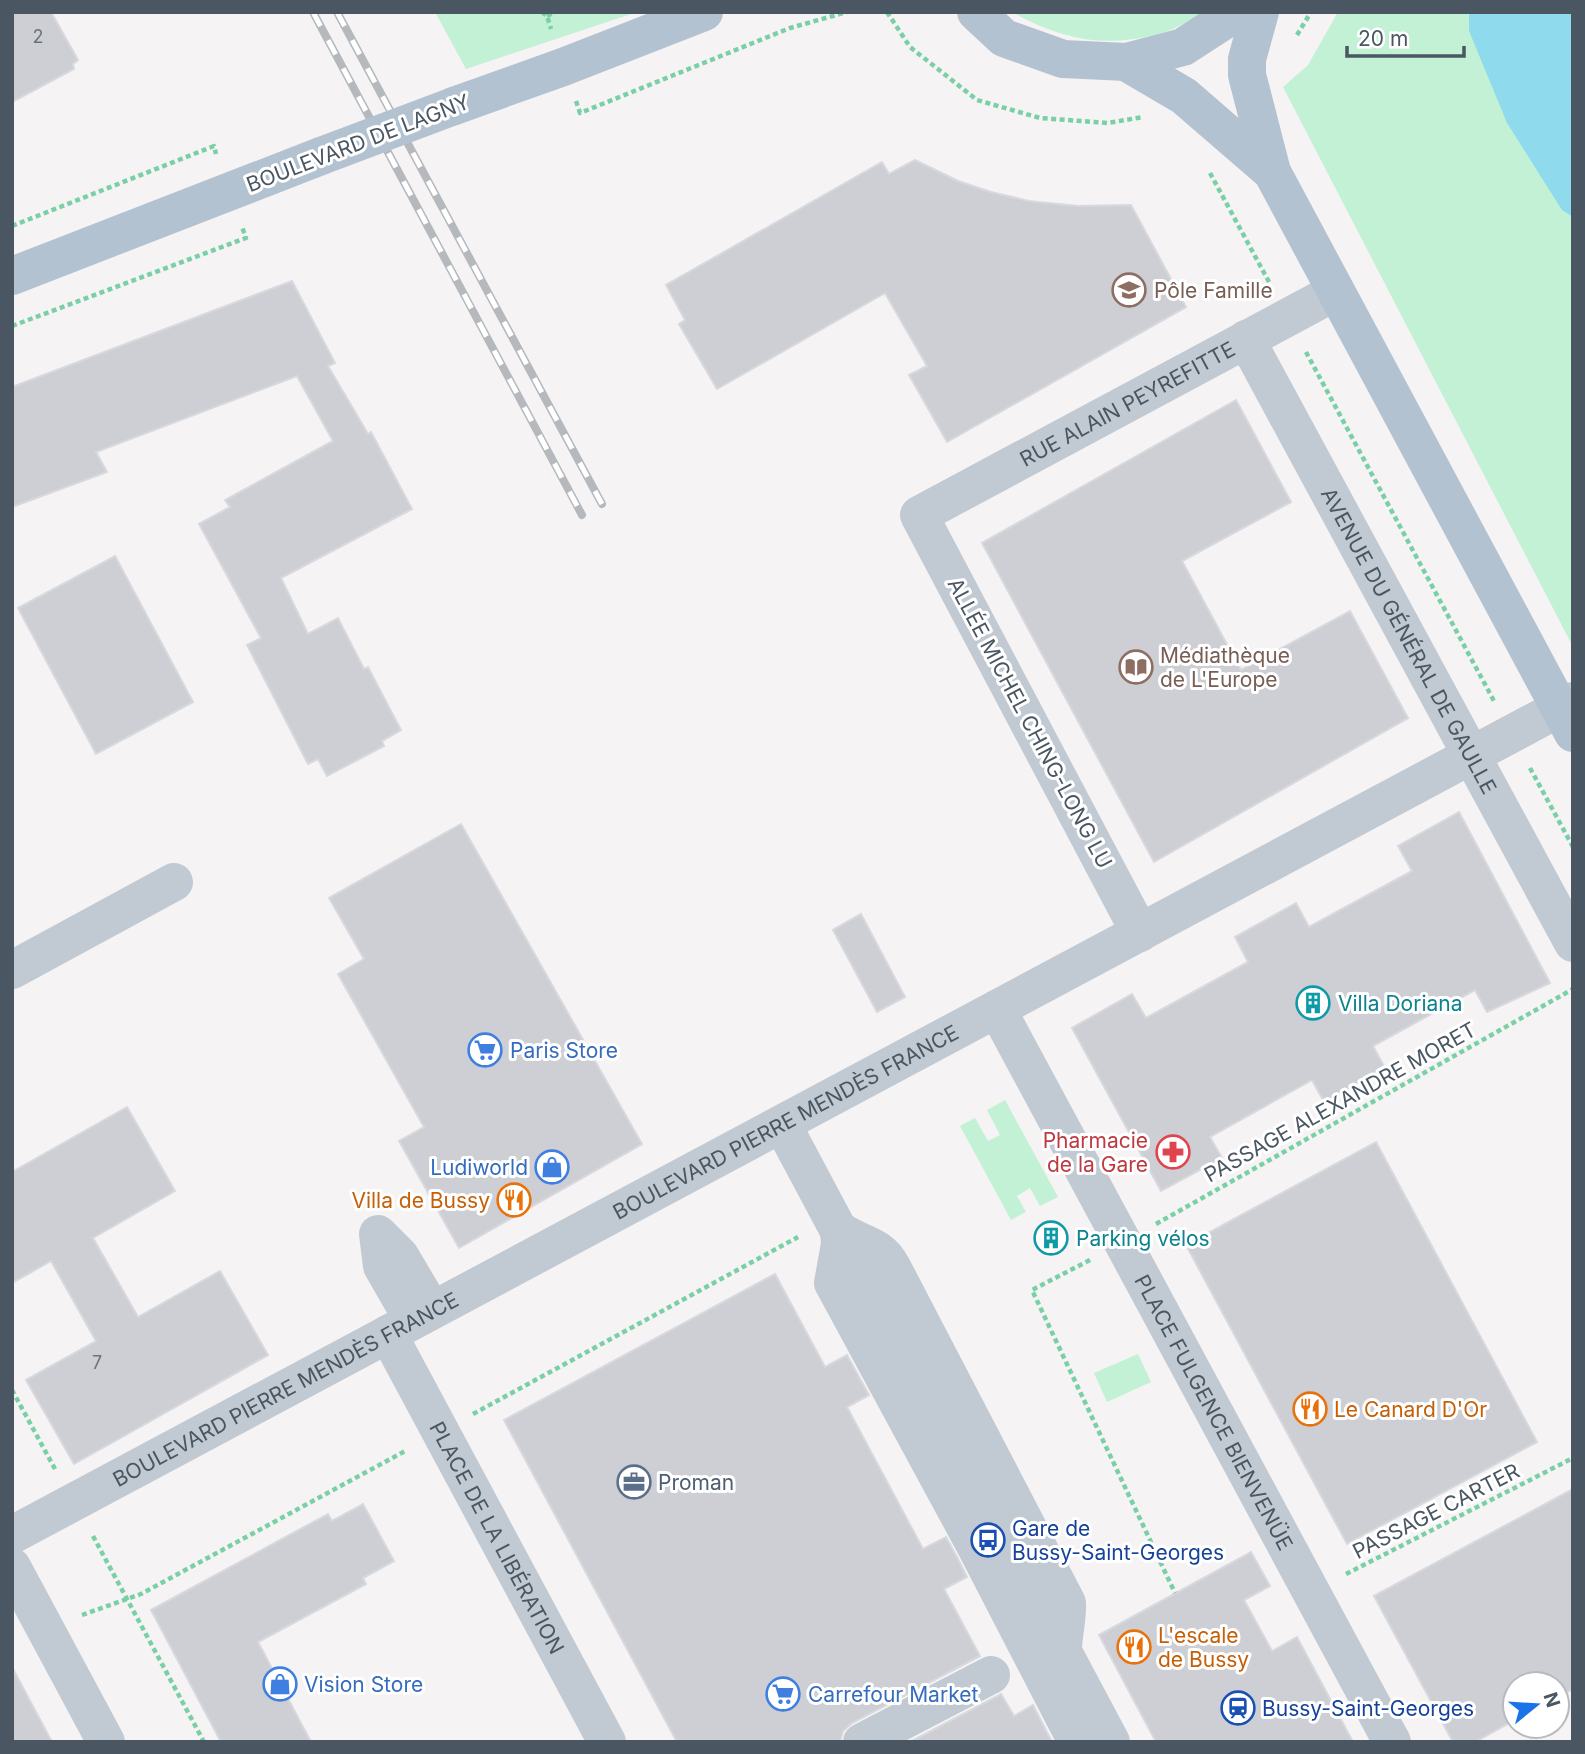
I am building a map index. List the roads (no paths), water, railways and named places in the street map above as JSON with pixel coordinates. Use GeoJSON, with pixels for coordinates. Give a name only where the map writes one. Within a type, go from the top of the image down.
{"type":"FeatureCollection","features":[{"type":"Feature","properties":{"kind":"main road","name":"BOULEVARD DE LAGNY"},"geometry":{"type":"LineString","coordinates":[[12,275],[704,12]]}},
{"type":"Feature","properties":{"kind":"main road"},"geometry":{"type":"LineString","coordinates":[[976,12],[1004,38],[1063,59],[1126,62],[1183,47],[1237,12]]}},
{"type":"Feature","properties":{"kind":"main road"},"geometry":{"type":"LineString","coordinates":[[1260,12],[1247,59],[1247,75],[1272,172],[1335,292],[1568,714]]}},
{"type":"Feature","properties":{"kind":"main road"},"geometry":{"type":"LineString","coordinates":[[1126,62],[1184,96],[1272,172]]}},
{"type":"Feature","properties":{"kind":"street","name":"RUE ALAIN PEYREFITTE"},"geometry":{"type":"LineString","coordinates":[[919,514],[1335,292]]}},
{"type":"Feature","properties":{"kind":"street","name":"AVENUE DU GÉNÉRAL DE GAULLE"},"geometry":{"type":"LineString","coordinates":[[1246,340],[1573,943]]}},
{"type":"Feature","properties":{"kind":"street","name":"ALLÉE MICHEL CHING-LONG LU"},"geometry":{"type":"LineString","coordinates":[[919,514],[1140,933]]}},
{"type":"Feature","properties":{"kind":"street","name":"BOULEVARD PIERRE MENDÈS FRANCE"},"geometry":{"type":"LineString","coordinates":[[12,1535],[1471,756],[1568,714]]}},
{"type":"Feature","properties":{"kind":"street"},"geometry":{"type":"LineString","coordinates":[[12,970],[174,882]]}},
{"type":"Feature","properties":{"kind":"street","name":"PLACE FULGENCE BIENVENÜE"},"geometry":{"type":"LineString","coordinates":[[997,1009],[1392,1742]]}},
{"type":"Feature","properties":{"kind":"street"},"geometry":{"type":"LineString","coordinates":[[782,1124],[839,1230],[850,1238],[886,1254],[1067,1603],[1063,1655],[1111,1742]]}},
{"type":"Feature","properties":{"kind":"street"},"geometry":{"type":"LineString","coordinates":[[839,1230],[833,1283],[976,1547],[1077,1742]]}},
{"type":"Feature","properties":{"kind":"street","name":"PLACE DE LA LIBÉRATION"},"geometry":{"type":"LineString","coordinates":[[411,1322],[607,1742]]}},
{"type":"Feature","properties":{"kind":"street"},"geometry":{"type":"LineString","coordinates":[[12,1567],[106,1742]]}},
{"type":"Feature","properties":{"kind":"street"},"geometry":{"type":"LineString","coordinates":[[862,1742],[991,1675]]}},
{"type":"Feature","properties":{"kind":"water"},"geometry":{"type":"Polygon","coordinates":[[[1469,12],[1573,12],[1573,217],[1562,210],[1507,123],[1469,31],[1469,12]]]}},
{"type":"Feature","properties":{"kind":"railway"},"geometry":{"type":"LineString","coordinates":[[313,12],[582,515]]}},
{"type":"Feature","properties":{"kind":"railway"},"geometry":{"type":"LineString","coordinates":[[337,12],[602,504]]}},
{"type":"Feature","properties":{"kind":"place","name":"Pôle Famille"},"geometry":{"type":"Point","coordinates":[1129,290]}},
{"type":"Feature","properties":{"kind":"place","name":"Médiathèque de L'Europe"},"geometry":{"type":"Point","coordinates":[1136,667]}},
{"type":"Feature","properties":{"kind":"place","name":"Villa Doriana"},"geometry":{"type":"Point","coordinates":[1313,1003]}},
{"type":"Feature","properties":{"kind":"place","name":"Paris Store"},"geometry":{"type":"Point","coordinates":[485,1050]}},
{"type":"Feature","properties":{"kind":"place","name":"Pharmacie de la Gare"},"geometry":{"type":"Point","coordinates":[1173,1152]}},
{"type":"Feature","properties":{"kind":"place","name":"Ludiworld"},"geometry":{"type":"Point","coordinates":[552,1167]}},
{"type":"Feature","properties":{"kind":"place","name":"Villa de Bussy"},"geometry":{"type":"Point","coordinates":[514,1200]}},
{"type":"Feature","properties":{"kind":"place","name":"Parking vélos"},"geometry":{"type":"Point","coordinates":[1051,1238]}},
{"type":"Feature","properties":{"kind":"place","name":"Le Canard D'Or"},"geometry":{"type":"Point","coordinates":[1310,1409]}},
{"type":"Feature","properties":{"kind":"place","name":"Proman"},"geometry":{"type":"Point","coordinates":[634,1482]}},
{"type":"Feature","properties":{"kind":"place","name":"Gare de Bussy-Saint-Georges"},"geometry":{"type":"Point","coordinates":[988,1540]}},
{"type":"Feature","properties":{"kind":"place","name":"L'escale de Bussy"},"geometry":{"type":"Point","coordinates":[1134,1647]}},
{"type":"Feature","properties":{"kind":"place","name":"Vision Store"},"geometry":{"type":"Point","coordinates":[280,1684]}},
{"type":"Feature","properties":{"kind":"place","name":"Carrefour Market"},"geometry":{"type":"Point","coordinates":[783,1694]}},
{"type":"Feature","properties":{"kind":"place","name":"Bussy-Saint-Georges"},"geometry":{"type":"Point","coordinates":[1238,1708]}}]}
